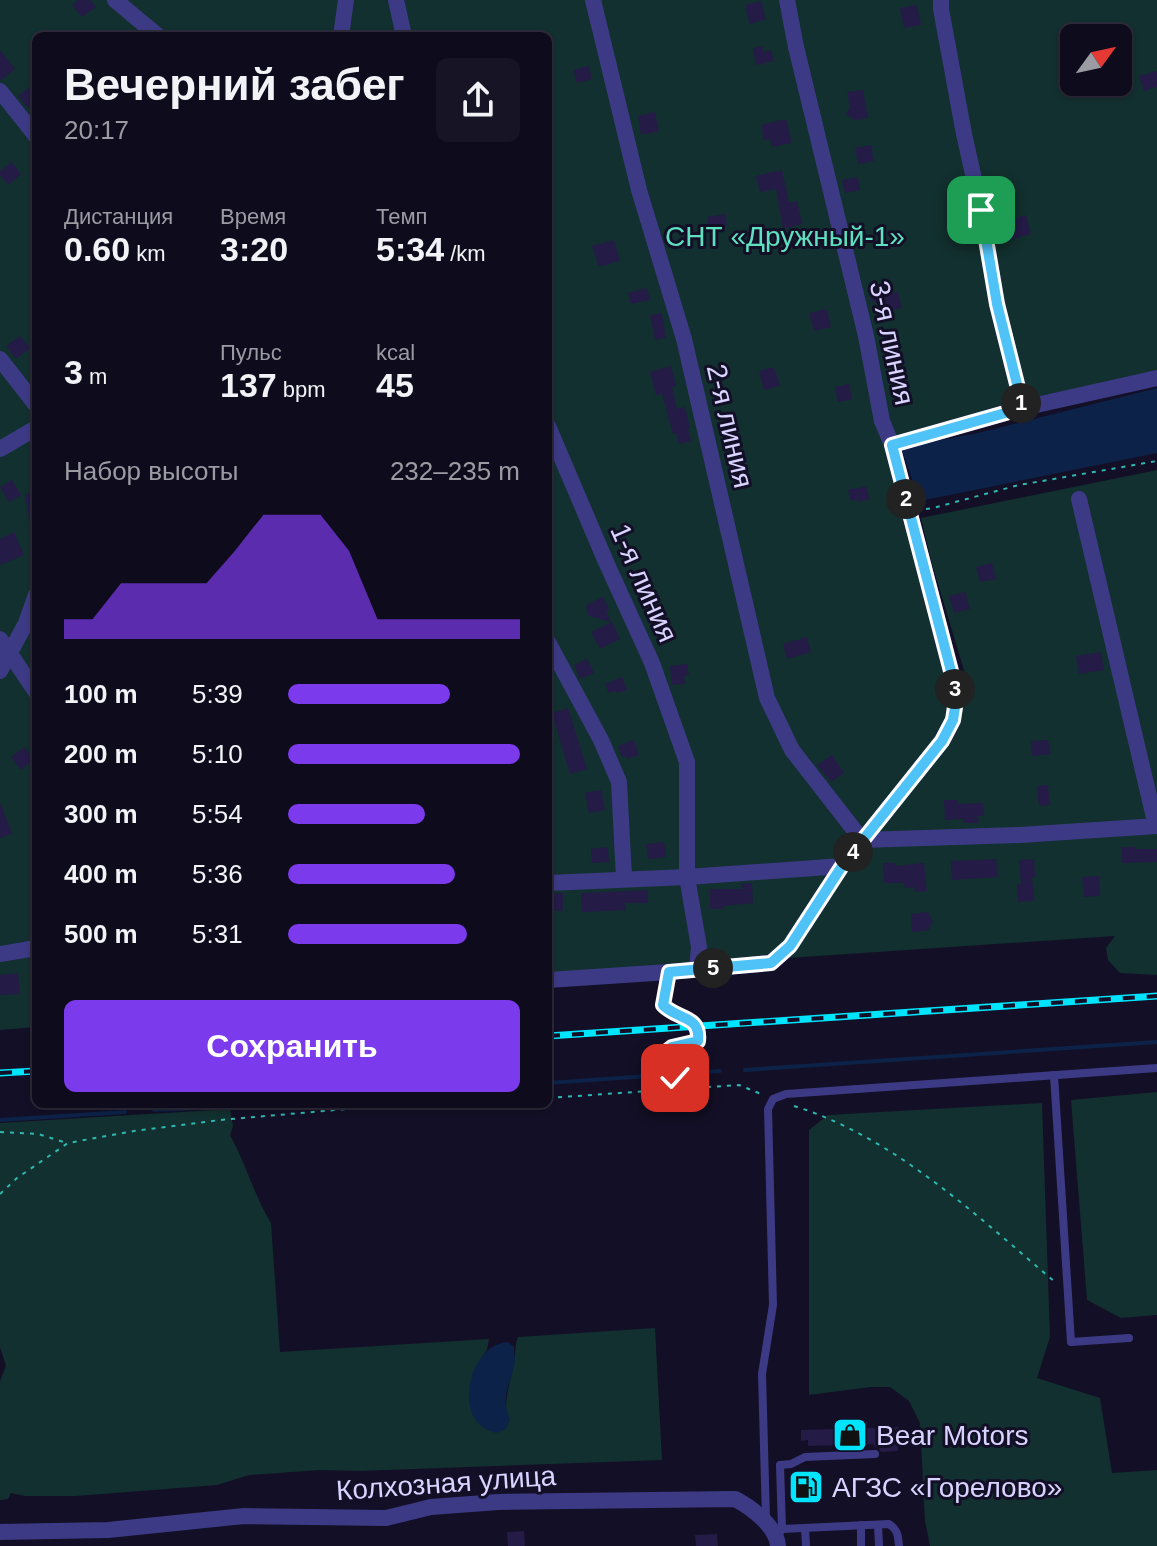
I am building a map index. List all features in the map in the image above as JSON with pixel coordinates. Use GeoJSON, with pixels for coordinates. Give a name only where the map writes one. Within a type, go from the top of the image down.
{"type":"FeatureCollection","features":[{"type":"Feature","properties":{"kind":"street"},"geometry":{"type":"LineString","coordinates":[[115,0],[153,32]]}},
{"type":"Feature","properties":{"kind":"street"},"geometry":{"type":"LineString","coordinates":[[342,32],[346,0]]}},
{"type":"Feature","properties":{"kind":"street"},"geometry":{"type":"LineString","coordinates":[[396,0],[403,32]]}},
{"type":"Feature","properties":{"kind":"street","name":"2-я линия"},"geometry":{"type":"LineString","coordinates":[[593,0],[639,190],[684,339],[767,698],[792,750],[862,840]]}},
{"type":"Feature","properties":{"kind":"street","name":"3-я линия"},"geometry":{"type":"LineString","coordinates":[[787,0],[866,336],[882,421],[892,445],[957,694],[953,720],[942,741],[862,840]]}},
{"type":"Feature","properties":{"kind":"street"},"geometry":{"type":"LineString","coordinates":[[941,0],[997,304],[1023,408]]}},
{"type":"Feature","properties":{"kind":"street"},"geometry":{"type":"LineString","coordinates":[[0,91],[32,131]]}},
{"type":"Feature","properties":{"kind":"street"},"geometry":{"type":"LineString","coordinates":[[0,359],[32,400]]}},
{"type":"Feature","properties":{"kind":"street"},"geometry":{"type":"LineString","coordinates":[[892,445],[1023,408],[1157,378]]}},
{"type":"Feature","properties":{"kind":"street"},"geometry":{"type":"LineString","coordinates":[[0,449],[32,430]]}},
{"type":"Feature","properties":{"kind":"street","name":"1-я линия"},"geometry":{"type":"LineString","coordinates":[[552,435],[652,663],[687,762],[687,877],[699,947],[697,969]]}},
{"type":"Feature","properties":{"kind":"street"},"geometry":{"type":"LineString","coordinates":[[552,980],[771,963],[790,946],[862,840],[1020,835],[1157,826],[1079,499]]}},
{"type":"Feature","properties":{"kind":"street"},"geometry":{"type":"LineString","coordinates":[[0,671],[5,646],[26,623],[32,606]]}},
{"type":"Feature","properties":{"kind":"street"},"geometry":{"type":"LineString","coordinates":[[5,646],[32,686]]}},
{"type":"Feature","properties":{"kind":"street"},"geometry":{"type":"LineString","coordinates":[[552,649],[601,740],[619,782],[624,878]]}},
{"type":"Feature","properties":{"kind":"street"},"geometry":{"type":"LineString","coordinates":[[552,883],[842,866]]}},
{"type":"Feature","properties":{"kind":"street"},"geometry":{"type":"LineString","coordinates":[[0,954],[32,949]]}},
{"type":"Feature","properties":{"kind":"street","name":"Колхозная улица"},"geometry":{"type":"LineString","coordinates":[[0,1532],[108,1530],[244,1516],[386,1518],[431,1507],[498,1502],[735,1499],[751,1507],[776,1534]]}},
{"type":"Feature","properties":{"kind":"lane"},"geometry":{"type":"LineString","coordinates":[[776,1534],[762,1374],[773,1305],[768,1109],[773,1099],[786,1094],[1157,1068]]}},
{"type":"Feature","properties":{"kind":"lane"},"geometry":{"type":"LineString","coordinates":[[1054,1075],[1071,1342],[1129,1338]]}},
{"type":"Feature","properties":{"kind":"lane"},"geometry":{"type":"LineString","coordinates":[[776,1534],[780,1465],[791,1464],[805,1457],[875,1454]]}},
{"type":"Feature","properties":{"kind":"lane"},"geometry":{"type":"LineString","coordinates":[[776,1534],[805,1528],[889,1524],[895,1527],[899,1546]]}},
{"type":"Feature","properties":{"kind":"lane"},"geometry":{"type":"LineString","coordinates":[[861,1525],[861,1546]]}},
{"type":"Feature","properties":{"kind":"lane"},"geometry":{"type":"LineString","coordinates":[[878,1525],[879,1546]]}},
{"type":"Feature","properties":{"kind":"lane"},"geometry":{"type":"LineString","coordinates":[[805,1528],[806,1546]]}},
{"type":"Feature","properties":{"kind":"path"},"geometry":{"type":"LineString","coordinates":[[909,510],[933,508],[1053,478],[1157,461]]}},
{"type":"Feature","properties":{"kind":"path"},"geometry":{"type":"LineString","coordinates":[[669,972],[663,1005],[667,1010],[692,1021],[699,1034],[698,1041],[667,1051],[675,1070],[677,1089]]}},
{"type":"Feature","properties":{"kind":"path"},"geometry":{"type":"LineString","coordinates":[[552,1098],[739,1085],[811,1111],[865,1136],[908,1161],[1068,1293]]}},
{"type":"Feature","properties":{"kind":"path"},"geometry":{"type":"LineString","coordinates":[[0,1194],[17,1178],[68,1143],[220,1120],[358,1108]]}},
{"type":"Feature","properties":{"kind":"path"},"geometry":{"type":"LineString","coordinates":[[0,1132],[38,1134],[68,1143]]}},
{"type":"Feature","properties":{"kind":"green space","name":"СНТ «Дружный-1»"},"geometry":{"type":"Polygon","coordinates":[[[0,0],[1157,0],[1157,378],[892,445],[957,694],[970,690],[921,518],[1157,470],[1157,975],[1120,973],[1108,960],[1106,948],[1115,936],[552,974],[552,32],[32,32],[32,1027],[0,1030],[0,0]]]}},
{"type":"Feature","properties":{"kind":"green space"},"geometry":{"type":"Polygon","coordinates":[[[1157,1092],[1157,1315],[1121,1318],[1087,1300],[1071,1100],[1157,1092]]]}},
{"type":"Feature","properties":{"kind":"green space"},"geometry":{"type":"Polygon","coordinates":[[[1042,1103],[1050,1337],[1037,1378],[1100,1398],[1112,1473],[1157,1470],[1157,1546],[930,1546],[925,1521],[920,1423],[909,1401],[890,1387],[809,1395],[809,1130],[828,1115],[1042,1103]]]}},
{"type":"Feature","properties":{"kind":"green space"},"geometry":{"type":"Polygon","coordinates":[[[230,1109],[233,1126],[230,1135],[271,1223],[280,1352],[489,1339],[487,1350],[475,1368],[506,1409],[518,1337],[655,1328],[662,1460],[320,1470],[249,1475],[217,1485],[76,1496],[11,1493],[8,1499],[0,1500],[0,1381],[6,1366],[0,1347],[0,1123],[230,1109]]]}},
{"type":"Feature","properties":{"kind":"water"},"geometry":{"type":"Polygon","coordinates":[[[1157,388],[1157,453],[920,501],[902,451],[908,446],[978,433],[1157,388]]]}},
{"type":"Feature","properties":{"kind":"water"},"geometry":{"type":"Polygon","coordinates":[[[508,1342],[514,1347],[515,1360],[506,1396],[510,1419],[506,1429],[496,1433],[484,1428],[475,1419],[469,1396],[470,1384],[479,1360],[487,1351],[508,1342]]]}},
{"type":"Feature","properties":{"kind":"building"},"geometry":{"type":"Polygon","coordinates":[[[78,0],[90,0],[96,7],[82,17],[72,5],[78,0]]]}},
{"type":"Feature","properties":{"kind":"building"},"geometry":{"type":"Polygon","coordinates":[[[761,1],[766,19],[750,24],[745,5],[761,1]]]}},
{"type":"Feature","properties":{"kind":"building"},"geometry":{"type":"Polygon","coordinates":[[[917,5],[921,25],[904,28],[900,8],[917,5]]]}},
{"type":"Feature","properties":{"kind":"building"},"geometry":{"type":"Polygon","coordinates":[[[762,46],[764,52],[771,50],[774,61],[756,65],[753,48],[762,46]]]}},
{"type":"Feature","properties":{"kind":"building"},"geometry":{"type":"Polygon","coordinates":[[[0,50],[15,69],[1,80],[0,80],[0,50]]]}},
{"type":"Feature","properties":{"kind":"building"},"geometry":{"type":"Polygon","coordinates":[[[589,66],[592,79],[577,83],[573,70],[589,66]]]}},
{"type":"Feature","properties":{"kind":"building"},"geometry":{"type":"Polygon","coordinates":[[[1157,71],[1157,87],[1144,91],[1139,76],[1157,71]]]}},
{"type":"Feature","properties":{"kind":"building"},"geometry":{"type":"Polygon","coordinates":[[[31,86],[32,105],[28,108],[18,96],[31,86]]]}},
{"type":"Feature","properties":{"kind":"building"},"geometry":{"type":"Polygon","coordinates":[[[863,90],[868,118],[855,120],[845,114],[850,108],[847,92],[863,90]]]}},
{"type":"Feature","properties":{"kind":"building"},"geometry":{"type":"Polygon","coordinates":[[[655,112],[659,131],[641,135],[638,116],[655,112]]]}},
{"type":"Feature","properties":{"kind":"building"},"geometry":{"type":"Polygon","coordinates":[[[786,119],[792,143],[772,147],[770,139],[764,140],[761,125],[786,119]]]}},
{"type":"Feature","properties":{"kind":"building"},"geometry":{"type":"Polygon","coordinates":[[[871,145],[874,161],[858,164],[855,148],[871,145]]]}},
{"type":"Feature","properties":{"kind":"building"},"geometry":{"type":"Polygon","coordinates":[[[12,162],[21,174],[8,185],[0,171],[12,162]]]}},
{"type":"Feature","properties":{"kind":"building"},"geometry":{"type":"Polygon","coordinates":[[[782,170],[789,203],[797,201],[802,224],[783,229],[776,189],[760,192],[756,176],[782,170]]]}},
{"type":"Feature","properties":{"kind":"building"},"geometry":{"type":"Polygon","coordinates":[[[858,177],[860,190],[845,193],[842,180],[858,177]]]}},
{"type":"Feature","properties":{"kind":"building"},"geometry":{"type":"Polygon","coordinates":[[[725,214],[727,226],[709,229],[707,217],[725,214]]]}},
{"type":"Feature","properties":{"kind":"building"},"geometry":{"type":"Polygon","coordinates":[[[1026,215],[1031,234],[1010,240],[1005,221],[1026,215]]]}},
{"type":"Feature","properties":{"kind":"building"},"geometry":{"type":"Polygon","coordinates":[[[614,240],[620,261],[599,267],[592,246],[614,240]]]}},
{"type":"Feature","properties":{"kind":"building"},"geometry":{"type":"Polygon","coordinates":[[[647,288],[650,300],[631,304],[628,293],[647,288]]]}},
{"type":"Feature","properties":{"kind":"building"},"geometry":{"type":"Polygon","coordinates":[[[898,292],[902,308],[891,310],[886,318],[883,307],[869,299],[898,292]]]}},
{"type":"Feature","properties":{"kind":"building"},"geometry":{"type":"Polygon","coordinates":[[[827,309],[831,327],[814,331],[809,313],[827,309]]]}},
{"type":"Feature","properties":{"kind":"building"},"geometry":{"type":"Polygon","coordinates":[[[662,313],[666,338],[655,340],[650,315],[662,313]]]}},
{"type":"Feature","properties":{"kind":"building"},"geometry":{"type":"Polygon","coordinates":[[[20,336],[30,348],[16,359],[6,346],[20,336]]]}},
{"type":"Feature","properties":{"kind":"building"},"geometry":{"type":"Polygon","coordinates":[[[671,366],[677,409],[685,407],[690,428],[691,441],[679,444],[676,433],[673,434],[662,394],[656,395],[650,372],[671,366]]]}},
{"type":"Feature","properties":{"kind":"building"},"geometry":{"type":"Polygon","coordinates":[[[774,367],[780,386],[764,390],[759,371],[774,367]]]}},
{"type":"Feature","properties":{"kind":"building"},"geometry":{"type":"Polygon","coordinates":[[[849,384],[852,399],[838,402],[835,387],[849,384]]]}},
{"type":"Feature","properties":{"kind":"building"},"geometry":{"type":"Polygon","coordinates":[[[12,480],[21,495],[9,502],[0,487],[12,480]]]}},
{"type":"Feature","properties":{"kind":"building"},"geometry":{"type":"Polygon","coordinates":[[[866,486],[870,499],[851,501],[848,490],[866,486]]]}},
{"type":"Feature","properties":{"kind":"building"},"geometry":{"type":"Polygon","coordinates":[[[32,493],[32,526],[30,526],[25,494],[32,493]]]}},
{"type":"Feature","properties":{"kind":"building"},"geometry":{"type":"Polygon","coordinates":[[[14,532],[24,555],[0,565],[0,539],[14,532]]]}},
{"type":"Feature","properties":{"kind":"building"},"geometry":{"type":"Polygon","coordinates":[[[992,563],[996,579],[980,582],[976,567],[992,563]]]}},
{"type":"Feature","properties":{"kind":"building"},"geometry":{"type":"Polygon","coordinates":[[[965,592],[970,609],[954,613],[949,596],[965,592]]]}},
{"type":"Feature","properties":{"kind":"building"},"geometry":{"type":"Polygon","coordinates":[[[603,597],[611,622],[589,616],[586,608],[603,597]]]}},
{"type":"Feature","properties":{"kind":"building"},"geometry":{"type":"Polygon","coordinates":[[[612,622],[620,639],[600,649],[591,632],[612,622]]]}},
{"type":"Feature","properties":{"kind":"building"},"geometry":{"type":"Polygon","coordinates":[[[807,637],[811,652],[787,659],[783,644],[807,637]]]}},
{"type":"Feature","properties":{"kind":"building"},"geometry":{"type":"Polygon","coordinates":[[[1101,652],[1104,670],[1079,674],[1076,656],[1101,652]]]}},
{"type":"Feature","properties":{"kind":"building"},"geometry":{"type":"Polygon","coordinates":[[[587,659],[594,673],[580,679],[574,665],[587,659]]]}},
{"type":"Feature","properties":{"kind":"building"},"geometry":{"type":"Polygon","coordinates":[[[687,664],[689,675],[684,676],[685,684],[672,685],[670,666],[687,664]]]}},
{"type":"Feature","properties":{"kind":"building"},"geometry":{"type":"Polygon","coordinates":[[[622,677],[627,690],[609,693],[605,684],[622,677]]]}},
{"type":"Feature","properties":{"kind":"building"},"geometry":{"type":"Polygon","coordinates":[[[568,708],[587,769],[570,774],[552,713],[568,708]]]}},
{"type":"Feature","properties":{"kind":"building"},"geometry":{"type":"Polygon","coordinates":[[[634,740],[639,755],[627,759],[626,756],[622,757],[618,746],[634,740]]]}},
{"type":"Feature","properties":{"kind":"building"},"geometry":{"type":"Polygon","coordinates":[[[1048,740],[1051,754],[1032,756],[1031,741],[1048,740]]]}},
{"type":"Feature","properties":{"kind":"building"},"geometry":{"type":"Polygon","coordinates":[[[24,747],[32,761],[21,770],[11,757],[24,747]]]}},
{"type":"Feature","properties":{"kind":"building"},"geometry":{"type":"Polygon","coordinates":[[[832,755],[844,773],[831,782],[817,765],[832,755]]]}},
{"type":"Feature","properties":{"kind":"building"},"geometry":{"type":"Polygon","coordinates":[[[1048,785],[1050,805],[1039,806],[1037,786],[1048,785]]]}},
{"type":"Feature","properties":{"kind":"building"},"geometry":{"type":"Polygon","coordinates":[[[601,790],[605,810],[589,813],[585,793],[601,790]]]}},
{"type":"Feature","properties":{"kind":"building"},"geometry":{"type":"Polygon","coordinates":[[[944,800],[957,800],[957,804],[983,803],[984,816],[978,816],[979,823],[964,823],[963,819],[945,820],[944,800]]]}},
{"type":"Feature","properties":{"kind":"building"},"geometry":{"type":"Polygon","coordinates":[[[0,805],[12,834],[0,838],[0,805]]]}},
{"type":"Feature","properties":{"kind":"building"},"geometry":{"type":"Polygon","coordinates":[[[664,842],[666,857],[648,859],[646,844],[664,842]]]}},
{"type":"Feature","properties":{"kind":"building"},"geometry":{"type":"Polygon","coordinates":[[[608,847],[609,862],[592,863],[591,849],[608,847]]]}},
{"type":"Feature","properties":{"kind":"building"},"geometry":{"type":"Polygon","coordinates":[[[1122,847],[1157,849],[1157,862],[1122,863],[1122,847]]]}},
{"type":"Feature","properties":{"kind":"building"},"geometry":{"type":"Polygon","coordinates":[[[996,859],[998,877],[952,880],[951,861],[996,859]]]}},
{"type":"Feature","properties":{"kind":"building"},"geometry":{"type":"Polygon","coordinates":[[[1034,859],[1034,901],[1018,902],[1017,884],[1021,884],[1019,860],[1034,859]]]}},
{"type":"Feature","properties":{"kind":"building"},"geometry":{"type":"Polygon","coordinates":[[[883,863],[896,863],[896,866],[924,863],[927,891],[915,892],[914,887],[905,888],[904,883],[884,883],[883,863]]]}},
{"type":"Feature","properties":{"kind":"building"},"geometry":{"type":"Polygon","coordinates":[[[1099,876],[1100,896],[1084,897],[1082,877],[1099,876]]]}},
{"type":"Feature","properties":{"kind":"building"},"geometry":{"type":"Polygon","coordinates":[[[752,883],[753,903],[710,909],[710,889],[742,889],[741,884],[752,883]]]}},
{"type":"Feature","properties":{"kind":"building"},"geometry":{"type":"Polygon","coordinates":[[[648,890],[648,903],[625,903],[626,910],[582,912],[581,893],[648,890]]]}},
{"type":"Feature","properties":{"kind":"building"},"geometry":{"type":"Polygon","coordinates":[[[563,893],[563,911],[552,910],[552,894],[563,893]]]}},
{"type":"Feature","properties":{"kind":"building"},"geometry":{"type":"Polygon","coordinates":[[[928,912],[933,922],[930,930],[912,932],[911,914],[928,912]]]}},
{"type":"Feature","properties":{"kind":"building"},"geometry":{"type":"Polygon","coordinates":[[[18,973],[20,994],[0,995],[0,975],[18,973]]]}},
{"type":"Feature","properties":{"kind":"building","name":"Bear Motors"},"geometry":{"type":"Polygon","coordinates":[[[899,1427],[898,1451],[881,1452],[874,1444],[808,1446],[808,1440],[801,1441],[801,1430],[899,1427]]]}},
{"type":"Feature","properties":{"kind":"building"},"geometry":{"type":"Polygon","coordinates":[[[524,1531],[525,1546],[508,1546],[507,1532],[524,1531]]]}},
{"type":"Feature","properties":{"kind":"building"},"geometry":{"type":"Polygon","coordinates":[[[717,1534],[718,1546],[696,1546],[695,1535],[717,1534]]]}},
{"type":"Feature","properties":{"kind":"waterway"},"geometry":{"type":"LineString","coordinates":[[745,1070],[1157,1042]]}},
{"type":"Feature","properties":{"kind":"waterway"},"geometry":{"type":"LineString","coordinates":[[552,1083],[720,1071]]}},
{"type":"Feature","properties":{"kind":"waterway"},"geometry":{"type":"LineString","coordinates":[[154,1110],[200,1108]]}},
{"type":"Feature","properties":{"kind":"waterway"},"geometry":{"type":"LineString","coordinates":[[0,1120],[125,1112]]}},
{"type":"Feature","properties":{"kind":"railway"},"geometry":{"type":"LineString","coordinates":[[552,1036],[1157,996]]}},
{"type":"Feature","properties":{"kind":"railway"},"geometry":{"type":"LineString","coordinates":[[0,1073],[32,1071]]}},
{"type":"Feature","properties":{"kind":"place","name":"Bear Motors"},"geometry":{"type":"Point","coordinates":[850,1435]}},
{"type":"Feature","properties":{"kind":"place","name":"АГЗС «Горелово»"},"geometry":{"type":"Point","coordinates":[806,1487]}},
{"type":"Feature","properties":{"kind":"route"},"geometry":{"type":"LineString","coordinates":[[675,1078],[667,1051],[698,1041],[699,1034],[692,1021],[667,1010],[663,1005],[669,972],[771,963],[790,946],[842,866],[942,741],[953,720],[957,694],[892,445],[1023,408],[997,304],[981,210]]}}]}
